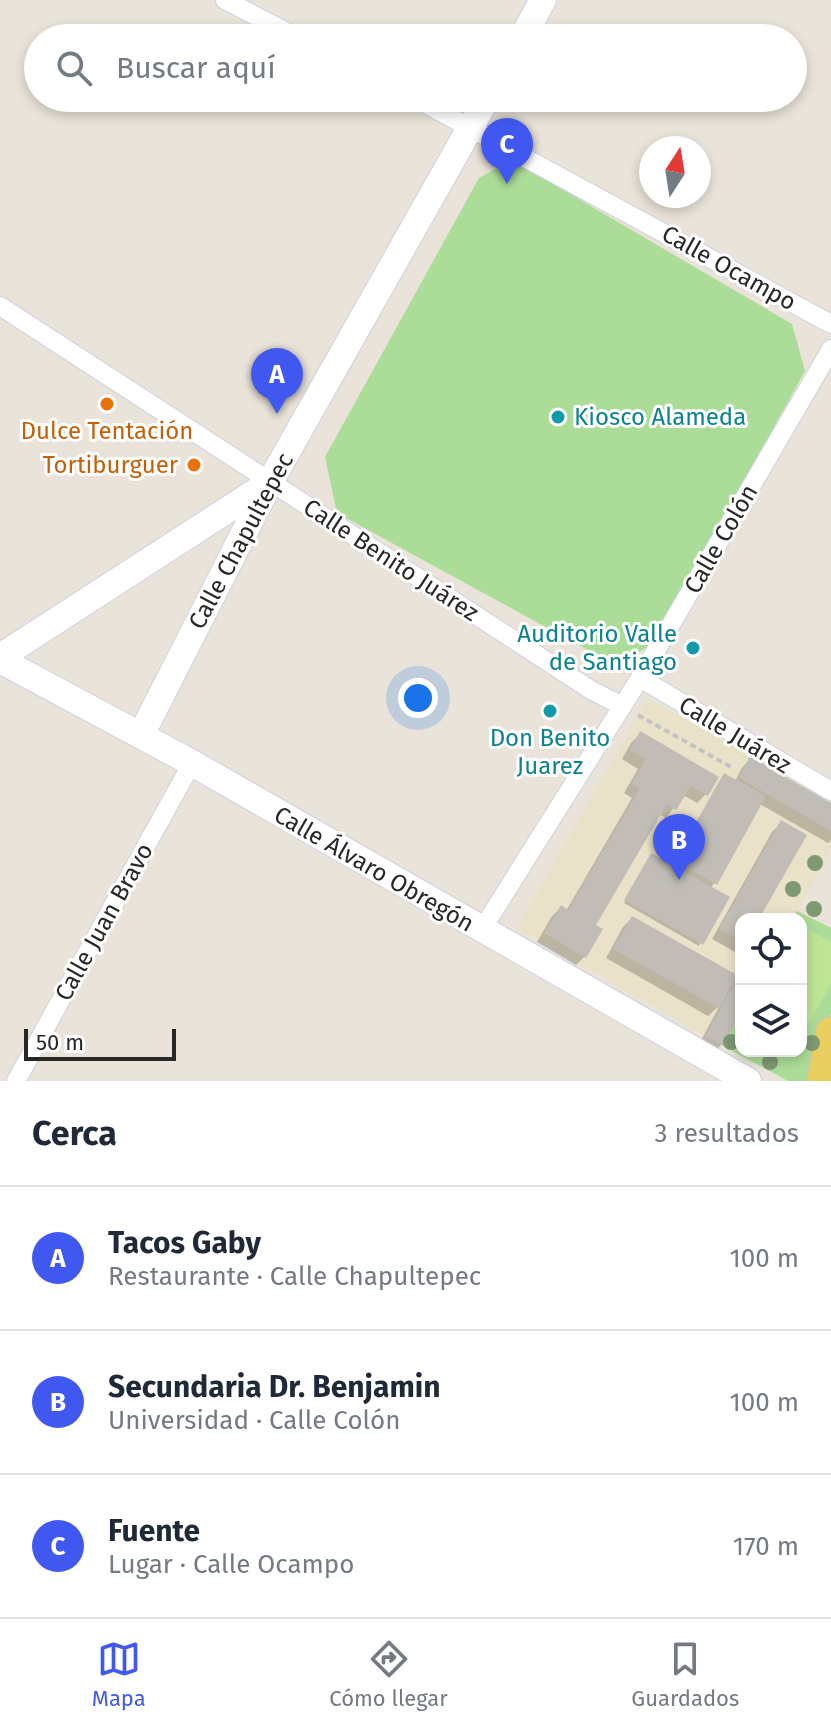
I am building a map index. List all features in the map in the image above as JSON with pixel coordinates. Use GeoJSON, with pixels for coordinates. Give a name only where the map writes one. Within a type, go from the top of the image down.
{"type":"FeatureCollection","features":[{"type":"Feature","properties":{"kind":"main road"},"geometry":{"type":"LineString","coordinates":[[822,1081],[831,1032]]}},
{"type":"Feature","properties":{"kind":"street"},"geometry":{"type":"LineString","coordinates":[[225,0],[271,24]]}},
{"type":"Feature","properties":{"kind":"street"},"geometry":{"type":"LineString","coordinates":[[530,24],[543,0]]}},
{"type":"Feature","properties":{"kind":"street","name":"Calle Ocampo"},"geometry":{"type":"LineString","coordinates":[[442,112],[830,320]]}},
{"type":"Feature","properties":{"kind":"street","name":"Calle Chapultepec"},"geometry":{"type":"LineString","coordinates":[[141,735],[270,482],[479,112]]}},
{"type":"Feature","properties":{"kind":"street","name":"Calle Benito Juárez"},"geometry":{"type":"LineString","coordinates":[[0,306],[591,690],[622,706]]}},
{"type":"Feature","properties":{"kind":"street","name":"Calle Colón"},"geometry":{"type":"LineString","coordinates":[[481,931],[640,678],[831,349]]}},
{"type":"Feature","properties":{"kind":"street"},"geometry":{"type":"LineString","coordinates":[[0,658],[270,482]]}},
{"type":"Feature","properties":{"kind":"street","name":"Calle Álvaro Obregón"},"geometry":{"type":"LineString","coordinates":[[0,658],[192,763],[748,1081]]}},
{"type":"Feature","properties":{"kind":"street","name":"Calle Juárez"},"geometry":{"type":"LineString","coordinates":[[640,678],[831,791]]}},
{"type":"Feature","properties":{"kind":"street","name":"Calle Juan Bravo"},"geometry":{"type":"LineString","coordinates":[[16,1081],[192,763]]}},
{"type":"Feature","properties":{"kind":"path"},"geometry":{"type":"LineString","coordinates":[[622,706],[731,767]]}},
{"type":"Feature","properties":{"kind":"shaded area"},"geometry":{"type":"Polygon","coordinates":[[[648,698],[831,803],[831,849],[796,913],[735,913],[735,1025],[723,1046],[517,928],[648,698]]]}},
{"type":"Feature","properties":{"kind":"green space"},"geometry":{"type":"Polygon","coordinates":[[[512,160],[792,324],[805,371],[655,641],[619,667],[337,513],[325,457],[479,178],[512,160]]]}},
{"type":"Feature","properties":{"kind":"green space"},"geometry":{"type":"Polygon","coordinates":[[[807,916],[831,928],[831,1013],[816,1081],[788,1081],[743,1057],[807,1057],[807,916]]]}},
{"type":"Feature","properties":{"kind":"green space"},"geometry":{"type":"Polygon","coordinates":[[[807,928],[831,942],[831,983],[807,1027],[807,928]]]}},
{"type":"Feature","properties":{"kind":"green space"},"geometry":{"type":"Polygon","coordinates":[[[735,1025],[735,1052],[723,1046],[735,1025]]]}},
{"type":"Feature","properties":{"kind":"building"},"geometry":{"type":"Polygon","coordinates":[[[640,731],[719,777],[708,796],[691,786],[676,810],[667,804],[596,925],[603,929],[586,958],[544,933],[561,905],[568,910],[640,788],[631,784],[646,759],[630,750],[640,731]]]}},
{"type":"Feature","properties":{"kind":"building"},"geometry":{"type":"Polygon","coordinates":[[[750,756],[831,803],[831,831],[739,778],[750,756]]]}},
{"type":"Feature","properties":{"kind":"building"},"geometry":{"type":"Polygon","coordinates":[[[724,773],[766,796],[717,885],[674,861],[724,773]]]}},
{"type":"Feature","properties":{"kind":"building"},"geometry":{"type":"Polygon","coordinates":[[[781,820],[807,835],[762,913],[735,913],[735,938],[719,929],[781,820]]]}},
{"type":"Feature","properties":{"kind":"building"},"geometry":{"type":"Polygon","coordinates":[[[651,853],[730,897],[703,945],[624,900],[651,853]]]}},
{"type":"Feature","properties":{"kind":"building"},"geometry":{"type":"Polygon","coordinates":[[[632,916],[735,974],[735,979],[719,1008],[613,949],[632,916]]]}},
{"type":"Feature","properties":{"kind":"building"},"geometry":{"type":"Polygon","coordinates":[[[735,983],[735,1025],[723,1046],[705,1036],[735,983]]]}},
{"type":"Feature","properties":{"kind":"place","name":"Fuente"},"geometry":{"type":"Point","coordinates":[507,184]}},
{"type":"Feature","properties":{"kind":"place","name":"Dulce Tentación"},"geometry":{"type":"Point","coordinates":[107,404]}},
{"type":"Feature","properties":{"kind":"place","name":"Tacos Gaby"},"geometry":{"type":"Point","coordinates":[277,414]}},
{"type":"Feature","properties":{"kind":"place","name":"Kiosco Alameda"},"geometry":{"type":"Point","coordinates":[558,417]}},
{"type":"Feature","properties":{"kind":"place","name":"Tortiburguer"},"geometry":{"type":"Point","coordinates":[194,465]}},
{"type":"Feature","properties":{"kind":"place","name":"Auditorio Valle de Santiago"},"geometry":{"type":"Point","coordinates":[693,648]}},
{"type":"Feature","properties":{"kind":"place","name":"Don Benito Juarez"},"geometry":{"type":"Point","coordinates":[550,711]}},
{"type":"Feature","properties":{"kind":"place","name":"Secundaria Dr. Benjamin"},"geometry":{"type":"Point","coordinates":[679,880]}}]}
